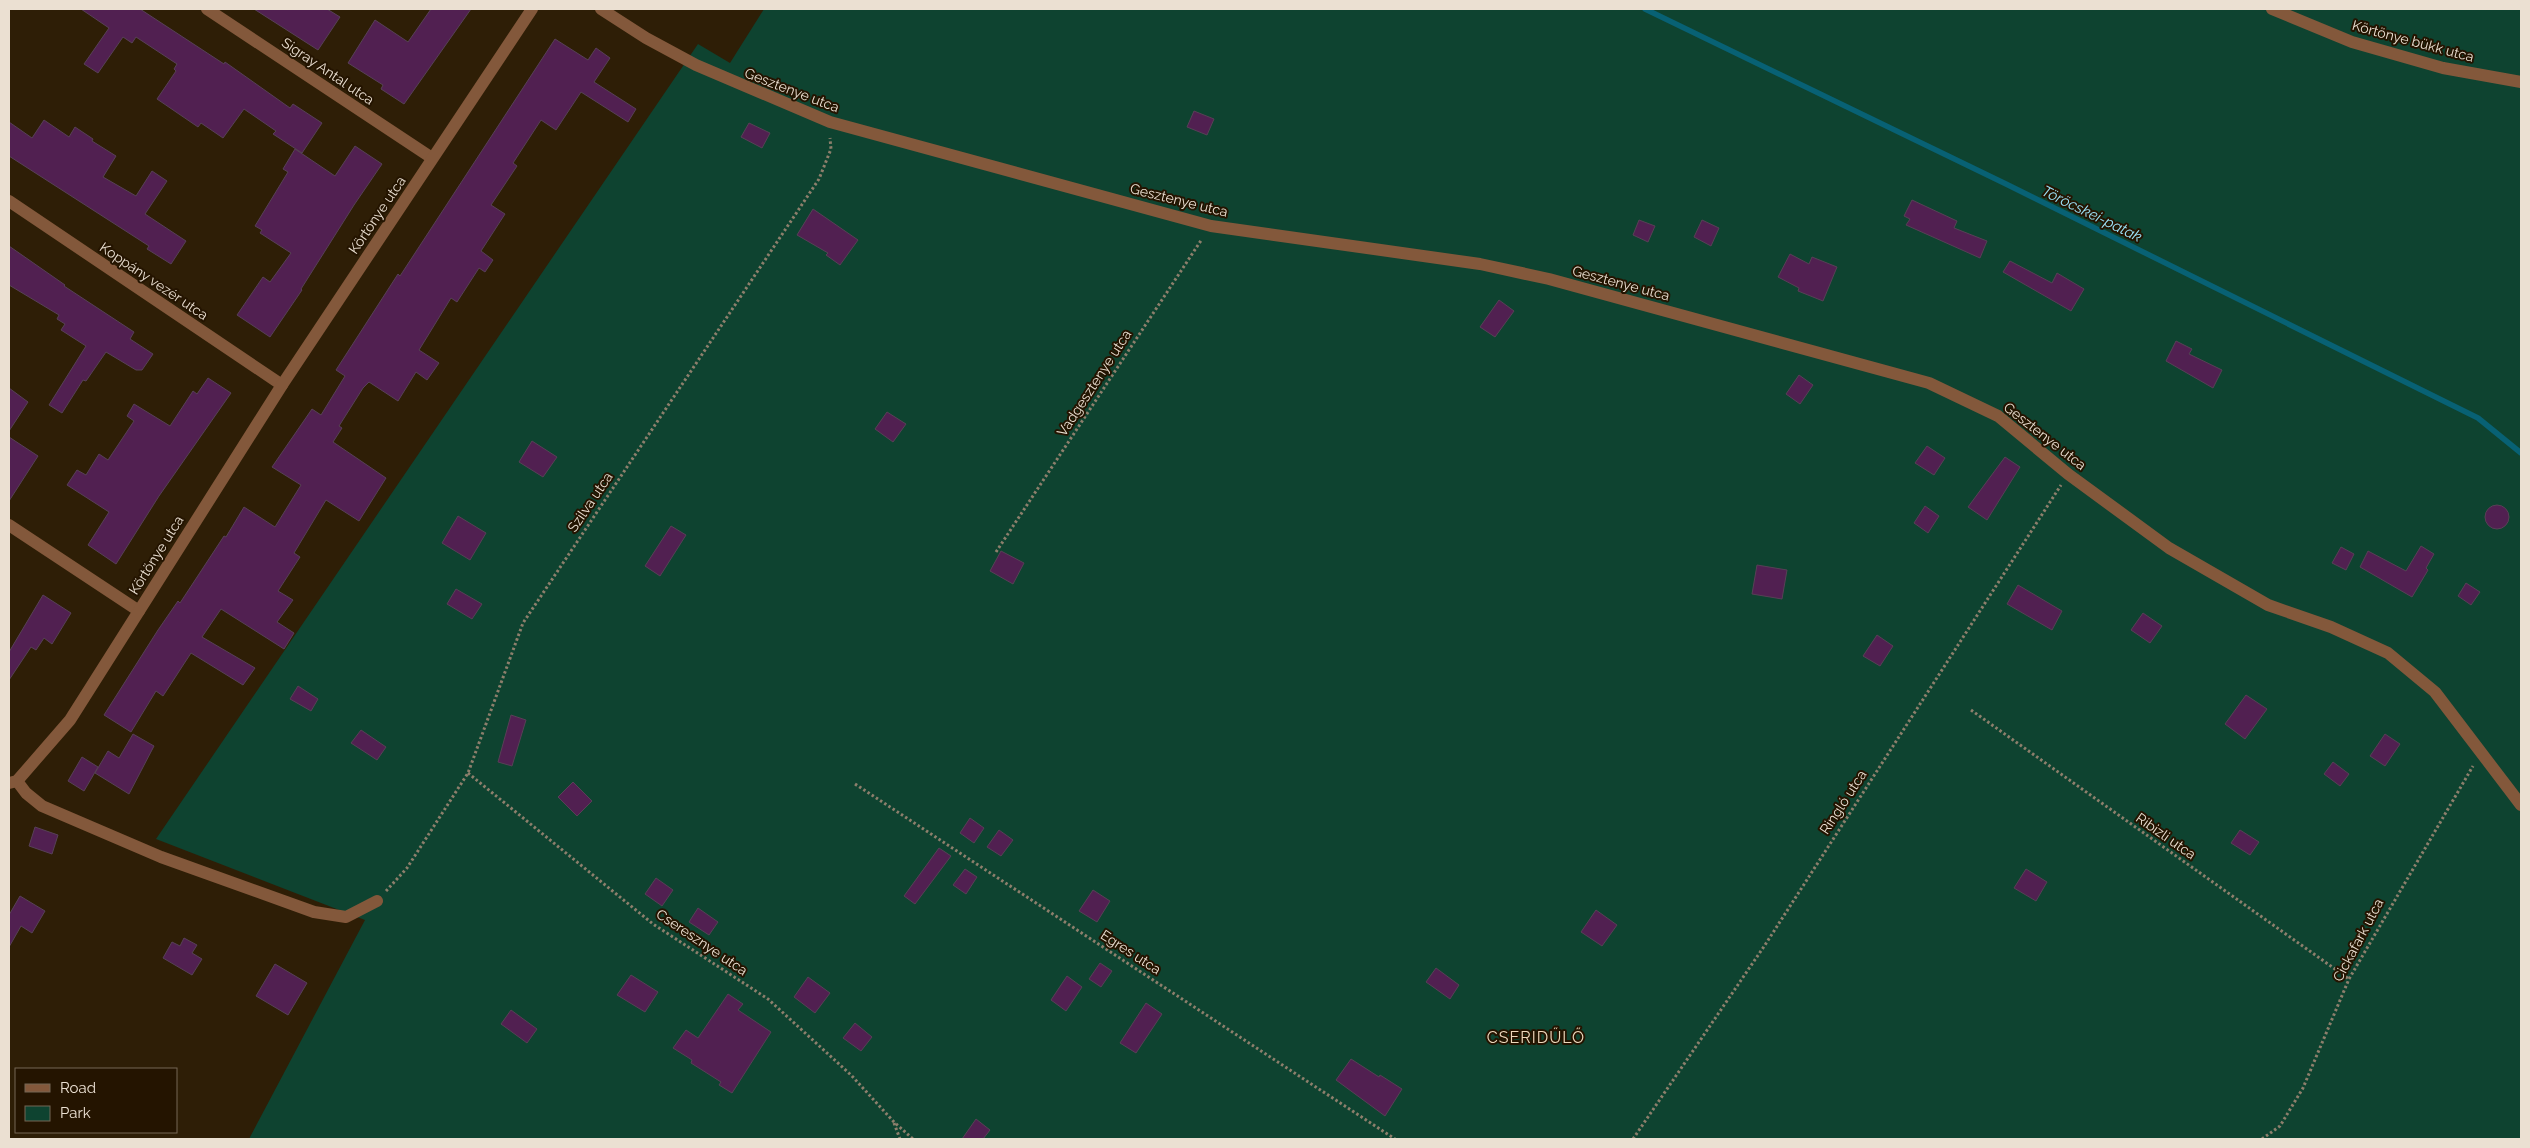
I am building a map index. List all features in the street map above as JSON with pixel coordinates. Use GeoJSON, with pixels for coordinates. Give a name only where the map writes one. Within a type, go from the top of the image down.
{"type":"FeatureCollection","features":[{"type":"Feature","properties":{"kind":"street","name":"Sigray Antal utca"},"geometry":{"type":"LineString","coordinates":[[207,9],[432,158]]}},
{"type":"Feature","properties":{"kind":"street","name":"Körtönye utca"},"geometry":{"type":"LineString","coordinates":[[377,901],[346,917],[314,912],[162,858],[42,806],[13,782],[70,720],[282,385],[532,9]]}},
{"type":"Feature","properties":{"kind":"street","name":"Gesztenye utca"},"geometry":{"type":"LineString","coordinates":[[601,9],[646,38],[696,65],[830,122],[1211,226],[1480,264],[1549,279],[1929,383],[1998,416],[2068,474],[2169,548],[2268,604],[2331,627],[2388,653],[2435,692],[2521,805]]}},
{"type":"Feature","properties":{"kind":"street","name":"Körtönye bükk utca"},"geometry":{"type":"LineString","coordinates":[[2272,9],[2352,42],[2443,68],[2521,82]]}},
{"type":"Feature","properties":{"kind":"street","name":"Koppány vezér utca"},"geometry":{"type":"LineString","coordinates":[[9,201],[282,385]]}},
{"type":"Feature","properties":{"kind":"street"},"geometry":{"type":"LineString","coordinates":[[9,525],[139,611]]}},
{"type":"Feature","properties":{"kind":"path","name":"Szilva utca"},"geometry":{"type":"LineString","coordinates":[[377,901],[407,868],[468,773],[523,623],[819,179],[830,149],[830,122]]}},
{"type":"Feature","properties":{"kind":"path","name":"Vadgesztenye utca"},"geometry":{"type":"LineString","coordinates":[[996,552],[1211,226]]}},
{"type":"Feature","properties":{"kind":"path","name":"Ringló utca"},"geometry":{"type":"LineString","coordinates":[[1633,1139],[1766,945],[2068,474]]}},
{"type":"Feature","properties":{"kind":"path","name":"Ribizli utca"},"geometry":{"type":"LineString","coordinates":[[1970,710],[2348,980]]}},
{"type":"Feature","properties":{"kind":"path","name":"Cickafark utca"},"geometry":{"type":"LineString","coordinates":[[2262,1139],[2280,1126],[2302,1088],[2348,980],[2481,752]]}},
{"type":"Feature","properties":{"kind":"path","name":"Cseresznye utca"},"geometry":{"type":"LineString","coordinates":[[468,773],[653,924],[768,1000],[851,1075],[894,1122],[913,1139]]}},
{"type":"Feature","properties":{"kind":"path","name":"Egres utca"},"geometry":{"type":"LineString","coordinates":[[855,784],[1395,1139]]}},
{"type":"Feature","properties":{"kind":"path"},"geometry":{"type":"LineString","coordinates":[[894,1122],[900,1139]]}},
{"type":"Feature","properties":{"kind":"green space"},"geometry":{"type":"Polygon","coordinates":[[[764,9],[2521,9],[2521,1139],[249,1139],[365,920],[156,839],[698,44],[730,63],[764,9]]]}},
{"type":"Feature","properties":{"kind":"building"},"geometry":{"type":"Polygon","coordinates":[[[81,9],[140,9],[224,64],[225,62],[290,108],[293,104],[322,123],[302,153],[273,134],[276,131],[244,109],[223,138],[201,123],[198,127],[157,99],[176,71],[174,69],[177,64],[136,37],[132,43],[123,37],[98,73],[84,64],[109,28],[81,9]]]}},
{"type":"Feature","properties":{"kind":"building"},"geometry":{"type":"Polygon","coordinates":[[[254,9],[327,9],[340,17],[318,50],[254,9]]]}},
{"type":"Feature","properties":{"kind":"building"},"geometry":{"type":"Polygon","coordinates":[[[431,9],[471,9],[404,104],[381,89],[383,85],[348,63],[375,20],[408,42],[431,9]]]}},
{"type":"Feature","properties":{"kind":"building"},"geometry":{"type":"Polygon","coordinates":[[[555,39],[588,60],[596,48],[610,58],[594,82],[636,109],[628,122],[581,92],[556,130],[541,120],[513,163],[517,166],[491,205],[505,214],[481,251],[493,260],[485,272],[479,268],[457,302],[451,298],[419,350],[439,363],[427,380],[416,372],[398,401],[369,382],[363,388],[339,426],[342,428],[333,442],[386,478],[359,521],[326,500],[294,553],[300,557],[278,591],[293,600],[277,622],[294,633],[284,649],[221,609],[202,637],[255,668],[243,685],[191,653],[163,696],[156,691],[131,732],[104,715],[158,630],[178,601],[180,603],[224,536],[226,537],[244,507],[275,527],[301,485],[272,467],[312,409],[321,415],[345,376],[336,370],[398,274],[400,276],[555,39]]]}},
{"type":"Feature","properties":{"kind":"building"},"geometry":{"type":"Polygon","coordinates":[[[1194,111],[1214,119],[1207,135],[1187,127],[1194,111]]]}},
{"type":"Feature","properties":{"kind":"building"},"geometry":{"type":"Polygon","coordinates":[[[44,120],[69,137],[75,127],[93,139],[92,141],[116,156],[103,177],[136,196],[152,171],[167,181],[145,214],[186,241],[171,264],[147,249],[149,246],[9,156],[9,122],[32,138],[44,120]]]}},
{"type":"Feature","properties":{"kind":"building"},"geometry":{"type":"Polygon","coordinates":[[[749,123],[770,133],[762,148],[741,137],[749,123]]]}},
{"type":"Feature","properties":{"kind":"building"},"geometry":{"type":"Polygon","coordinates":[[[355,146],[382,164],[270,337],[237,315],[263,277],[270,282],[291,253],[260,233],[262,230],[255,226],[288,172],[283,169],[295,149],[335,176],[355,146]]]}},
{"type":"Feature","properties":{"kind":"building"},"geometry":{"type":"Polygon","coordinates":[[[1912,200],[1957,221],[1954,228],[1987,241],[1980,258],[1906,225],[1910,219],[1904,216],[1912,200]]]}},
{"type":"Feature","properties":{"kind":"building"},"geometry":{"type":"Polygon","coordinates":[[[813,209],[858,240],[840,265],[826,255],[828,253],[797,235],[813,209]]]}},
{"type":"Feature","properties":{"kind":"building"},"geometry":{"type":"Polygon","coordinates":[[[1639,220],[1655,226],[1648,242],[1633,235],[1639,220]]]}},
{"type":"Feature","properties":{"kind":"building"},"geometry":{"type":"Polygon","coordinates":[[[1702,220],[1719,228],[1711,246],[1694,237],[1702,220]]]}},
{"type":"Feature","properties":{"kind":"building"},"geometry":{"type":"Polygon","coordinates":[[[9,246],[64,286],[134,332],[130,339],[153,354],[142,370],[136,370],[106,352],[86,381],[83,380],[62,413],[49,405],[86,346],[61,330],[65,324],[57,319],[59,315],[9,285],[9,246]]]}},
{"type":"Feature","properties":{"kind":"building"},"geometry":{"type":"Polygon","coordinates":[[[1790,254],[1809,264],[1812,257],[1837,267],[1823,301],[1798,291],[1799,288],[1778,277],[1790,254]]]}},
{"type":"Feature","properties":{"kind":"building"},"geometry":{"type":"Polygon","coordinates":[[[2010,261],[2052,283],[2057,273],[2084,289],[2071,311],[2003,272],[2010,261]]]}},
{"type":"Feature","properties":{"kind":"building"},"geometry":{"type":"Polygon","coordinates":[[[1499,300],[1514,311],[1495,337],[1480,327],[1499,300]]]}},
{"type":"Feature","properties":{"kind":"building"},"geometry":{"type":"Polygon","coordinates":[[[2176,341],[2192,349],[2189,354],[2222,370],[2213,388],[2166,361],[2176,341]]]}},
{"type":"Feature","properties":{"kind":"building"},"geometry":{"type":"Polygon","coordinates":[[[1799,375],[1813,385],[1800,404],[1786,394],[1799,375]]]}},
{"type":"Feature","properties":{"kind":"building"},"geometry":{"type":"Polygon","coordinates":[[[208,378],[231,393],[159,496],[116,564],[88,545],[109,512],[67,485],[77,470],[86,475],[99,454],[108,460],[134,421],[127,416],[134,404],[170,426],[193,391],[197,394],[208,378]]]}},
{"type":"Feature","properties":{"kind":"building"},"geometry":{"type":"Polygon","coordinates":[[[9,388],[28,402],[9,431],[9,388]]]}},
{"type":"Feature","properties":{"kind":"building"},"geometry":{"type":"Polygon","coordinates":[[[887,412],[906,424],[893,442],[875,429],[887,412]]]}},
{"type":"Feature","properties":{"kind":"building"},"geometry":{"type":"Polygon","coordinates":[[[9,437],[38,456],[9,501],[9,437]]]}},
{"type":"Feature","properties":{"kind":"building"},"geometry":{"type":"Polygon","coordinates":[[[532,441],[557,457],[543,477],[519,462],[532,441]]]}},
{"type":"Feature","properties":{"kind":"building"},"geometry":{"type":"Polygon","coordinates":[[[1927,446],[1945,458],[1934,475],[1915,463],[1927,446]]]}},
{"type":"Feature","properties":{"kind":"building"},"geometry":{"type":"Polygon","coordinates":[[[2005,457],[2020,467],[1987,520],[1968,507],[2005,457]]]}},
{"type":"Feature","properties":{"kind":"building"},"geometry":{"type":"Polygon","coordinates":[[[2497,505],[2505,509],[2509,517],[2505,525],[2497,529],[2489,525],[2485,517],[2489,509],[2497,505]]]}},
{"type":"Feature","properties":{"kind":"building"},"geometry":{"type":"Polygon","coordinates":[[[1925,506],[1939,516],[1928,533],[1914,523],[1925,506]]]}},
{"type":"Feature","properties":{"kind":"building"},"geometry":{"type":"Polygon","coordinates":[[[458,516],[486,533],[470,560],[442,543],[458,516]]]}},
{"type":"Feature","properties":{"kind":"building"},"geometry":{"type":"Polygon","coordinates":[[[671,526],[686,535],[660,576],[645,566],[671,526]]]}},
{"type":"Feature","properties":{"kind":"building"},"geometry":{"type":"Polygon","coordinates":[[[2421,546],[2434,554],[2426,568],[2428,570],[2412,597],[2360,567],[2368,551],[2406,571],[2421,546]]]}},
{"type":"Feature","properties":{"kind":"building"},"geometry":{"type":"Polygon","coordinates":[[[2341,547],[2354,554],[2346,570],[2332,563],[2341,547]]]}},
{"type":"Feature","properties":{"kind":"building"},"geometry":{"type":"Polygon","coordinates":[[[1001,551],[1024,563],[1013,584],[990,571],[1001,551]]]}},
{"type":"Feature","properties":{"kind":"building"},"geometry":{"type":"Polygon","coordinates":[[[1757,565],[1787,570],[1782,599],[1752,594],[1757,565]]]}},
{"type":"Feature","properties":{"kind":"building"},"geometry":{"type":"Polygon","coordinates":[[[2466,583],[2480,592],[2471,605],[2458,596],[2466,583]]]}},
{"type":"Feature","properties":{"kind":"building"},"geometry":{"type":"Polygon","coordinates":[[[2018,585],[2062,611],[2052,630],[2007,604],[2018,585]]]}},
{"type":"Feature","properties":{"kind":"building"},"geometry":{"type":"Polygon","coordinates":[[[456,589],[482,604],[472,619],[447,604],[456,589]]]}},
{"type":"Feature","properties":{"kind":"building"},"geometry":{"type":"Polygon","coordinates":[[[43,595],[71,613],[52,644],[44,638],[36,650],[31,647],[9,680],[9,652],[43,595]]]}},
{"type":"Feature","properties":{"kind":"building"},"geometry":{"type":"Polygon","coordinates":[[[2143,613],[2162,626],[2150,643],[2131,630],[2143,613]]]}},
{"type":"Feature","properties":{"kind":"building"},"geometry":{"type":"Polygon","coordinates":[[[1877,635],[1893,646],[1880,666],[1863,656],[1877,635]]]}},
{"type":"Feature","properties":{"kind":"building"},"geometry":{"type":"Polygon","coordinates":[[[298,686],[318,699],[311,711],[290,699],[298,686]]]}},
{"type":"Feature","properties":{"kind":"building"},"geometry":{"type":"Polygon","coordinates":[[[2246,695],[2267,709],[2245,739],[2225,724],[2246,695]]]}},
{"type":"Feature","properties":{"kind":"building"},"geometry":{"type":"Polygon","coordinates":[[[511,715],[526,720],[512,766],[498,762],[511,715]]]}},
{"type":"Feature","properties":{"kind":"building"},"geometry":{"type":"Polygon","coordinates":[[[361,730],[386,747],[377,760],[351,743],[361,730]]]}},
{"type":"Feature","properties":{"kind":"building"},"geometry":{"type":"Polygon","coordinates":[[[133,734],[154,746],[129,794],[95,773],[108,751],[119,758],[133,734]]]}},
{"type":"Feature","properties":{"kind":"building"},"geometry":{"type":"Polygon","coordinates":[[[2385,734],[2400,744],[2385,766],[2370,756],[2385,734]]]}},
{"type":"Feature","properties":{"kind":"building"},"geometry":{"type":"Polygon","coordinates":[[[82,757],[98,767],[84,791],[68,781],[82,757]]]}},
{"type":"Feature","properties":{"kind":"building"},"geometry":{"type":"Polygon","coordinates":[[[2333,762],[2349,774],[2340,786],[2324,774],[2333,762]]]}},
{"type":"Feature","properties":{"kind":"building"},"geometry":{"type":"Polygon","coordinates":[[[573,782],[592,801],[577,816],[558,797],[573,782]]]}},
{"type":"Feature","properties":{"kind":"building"},"geometry":{"type":"Polygon","coordinates":[[[970,818],[984,828],[974,843],[960,833],[970,818]]]}},
{"type":"Feature","properties":{"kind":"building"},"geometry":{"type":"Polygon","coordinates":[[[35,827],[58,835],[52,854],[29,846],[35,827]]]}},
{"type":"Feature","properties":{"kind":"building"},"geometry":{"type":"Polygon","coordinates":[[[999,830],[1013,840],[1001,856],[987,847],[999,830]]]}},
{"type":"Feature","properties":{"kind":"building"},"geometry":{"type":"Polygon","coordinates":[[[2240,830],[2259,842],[2250,855],[2231,843],[2240,830]]]}},
{"type":"Feature","properties":{"kind":"building"},"geometry":{"type":"Polygon","coordinates":[[[939,848],[951,856],[915,904],[904,896],[939,848]]]}},
{"type":"Feature","properties":{"kind":"building"},"geometry":{"type":"Polygon","coordinates":[[[965,869],[977,877],[966,894],[953,885],[965,869]]]}},
{"type":"Feature","properties":{"kind":"building"},"geometry":{"type":"Polygon","coordinates":[[[2026,869],[2047,882],[2036,901],[2014,888],[2026,869]]]}},
{"type":"Feature","properties":{"kind":"building"},"geometry":{"type":"Polygon","coordinates":[[[656,878],[673,890],[662,906],[645,894],[656,878]]]}},
{"type":"Feature","properties":{"kind":"building"},"geometry":{"type":"Polygon","coordinates":[[[1093,890],[1110,901],[1097,922],[1079,911],[1093,890]]]}},
{"type":"Feature","properties":{"kind":"building"},"geometry":{"type":"Polygon","coordinates":[[[20,896],[45,911],[32,933],[21,926],[9,947],[9,915],[20,896]]]}},
{"type":"Feature","properties":{"kind":"building"},"geometry":{"type":"Polygon","coordinates":[[[698,908],[718,922],[709,935],[689,922],[698,908]]]}},
{"type":"Feature","properties":{"kind":"building"},"geometry":{"type":"Polygon","coordinates":[[[1596,910],[1617,925],[1602,946],[1581,932],[1596,910]]]}},
{"type":"Feature","properties":{"kind":"building"},"geometry":{"type":"Polygon","coordinates":[[[184,938],[197,945],[192,953],[202,959],[192,975],[163,958],[172,942],[180,946],[184,938]]]}},
{"type":"Feature","properties":{"kind":"building"},"geometry":{"type":"Polygon","coordinates":[[[1100,963],[1112,971],[1101,987],[1089,979],[1100,963]]]}},
{"type":"Feature","properties":{"kind":"building"},"geometry":{"type":"Polygon","coordinates":[[[275,964],[307,983],[288,1015],[256,996],[275,964]]]}},
{"type":"Feature","properties":{"kind":"building"},"geometry":{"type":"Polygon","coordinates":[[[1436,968],[1459,985],[1450,999],[1426,982],[1436,968]]]}},
{"type":"Feature","properties":{"kind":"building"},"geometry":{"type":"Polygon","coordinates":[[[631,975],[658,992],[645,1012],[617,995],[631,975]]]}},
{"type":"Feature","properties":{"kind":"building"},"geometry":{"type":"Polygon","coordinates":[[[1067,976],[1082,987],[1066,1011],[1051,1000],[1067,976]]]}},
{"type":"Feature","properties":{"kind":"building"},"geometry":{"type":"Polygon","coordinates":[[[808,977],[830,993],[815,1013],[794,997],[808,977]]]}},
{"type":"Feature","properties":{"kind":"building"},"geometry":{"type":"Polygon","coordinates":[[[728,994],[743,1004],[738,1010],[771,1032],[732,1093],[719,1085],[721,1082],[691,1063],[692,1060],[673,1048],[686,1030],[698,1038],[728,994]]]}},
{"type":"Feature","properties":{"kind":"building"},"geometry":{"type":"Polygon","coordinates":[[[1146,1003],[1162,1014],[1136,1053],[1120,1043],[1146,1003]]]}},
{"type":"Feature","properties":{"kind":"building"},"geometry":{"type":"Polygon","coordinates":[[[511,1010],[537,1029],[527,1043],[501,1024],[511,1010]]]}},
{"type":"Feature","properties":{"kind":"building"},"geometry":{"type":"Polygon","coordinates":[[[855,1023],[872,1037],[861,1051],[843,1038],[855,1023]]]}},
{"type":"Feature","properties":{"kind":"building"},"geometry":{"type":"Polygon","coordinates":[[[1351,1059],[1402,1089],[1385,1116],[1336,1080],[1351,1059]]]}},
{"type":"Feature","properties":{"kind":"building"},"geometry":{"type":"Polygon","coordinates":[[[976,1119],[990,1130],[983,1139],[962,1139],[976,1119]]]}},
{"type":"Feature","properties":{"kind":"waterway","name":"Töröcskei-patak"},"geometry":{"type":"LineString","coordinates":[[1645,9],[2006,184],[2478,418],[2521,453]]}},
{"type":"Feature","properties":{"kind":"district","name":"CSERIDŰLŐ"},"geometry":{"type":"Point","coordinates":[1536,1037]}}]}
